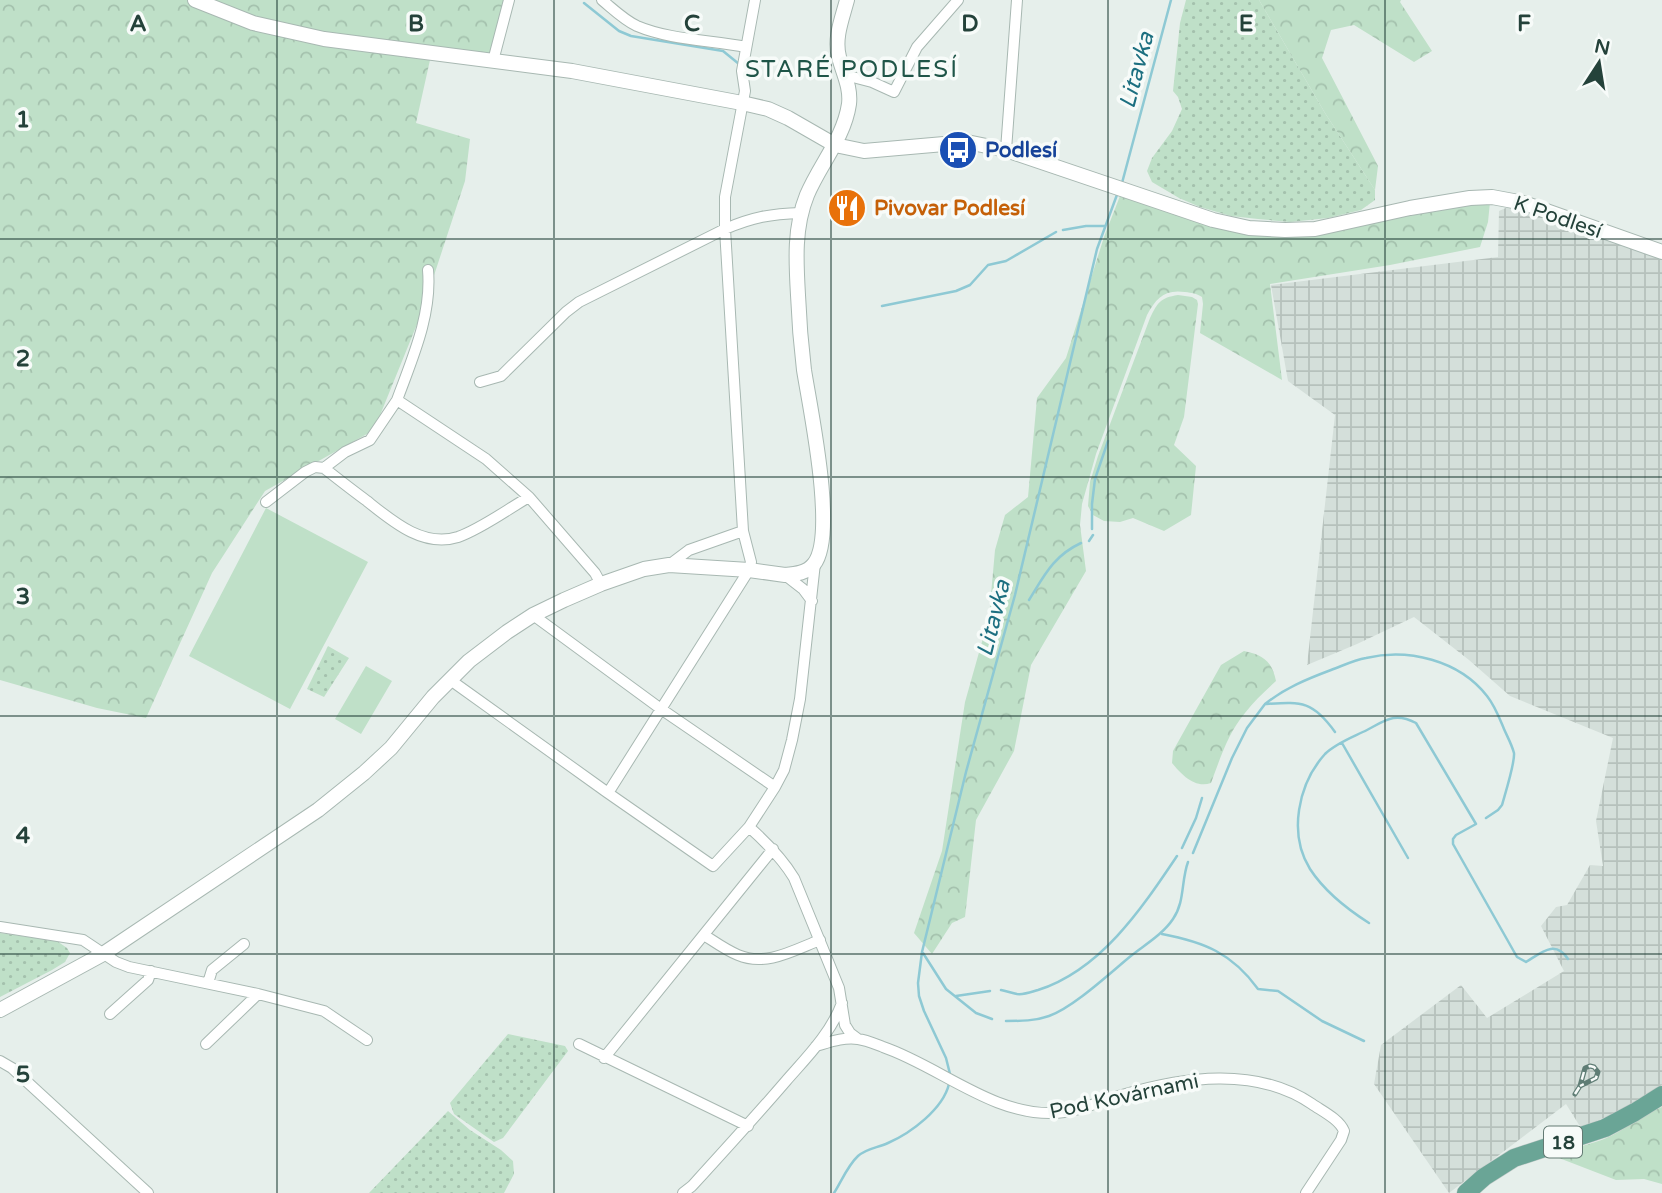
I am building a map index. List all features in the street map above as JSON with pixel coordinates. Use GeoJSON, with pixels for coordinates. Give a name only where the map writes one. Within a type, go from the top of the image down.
{"type":"FeatureCollection","features":[{"type":"Feature","properties":{"kind":"main road","name":"18"},"geometry":{"type":"LineString","coordinates":[[1466,1193],[1484,1177],[1514,1158],[1605,1128],[1662,1094]]}},
{"type":"Feature","properties":{"kind":"street","name":"K Podlesí"},"geometry":{"type":"LineString","coordinates":[[195,0],[253,23],[301,35],[572,71],[742,103],[768,109],[788,118],[835,145],[864,151],[967,142],[1006,150],[1213,220],[1249,228],[1315,229],[1410,208],[1492,197],[1524,202],[1662,253]]}},
{"type":"Feature","properties":{"kind":"street"},"geometry":{"type":"LineString","coordinates":[[493,61],[509,0]]}},
{"type":"Feature","properties":{"kind":"street"},"geometry":{"type":"LineString","coordinates":[[602,0],[635,25],[658,33],[746,47]]}},
{"type":"Feature","properties":{"kind":"street"},"geometry":{"type":"LineString","coordinates":[[608,793],[749,570],[751,562],[743,531],[725,229],[726,197],[745,91],[742,71],[755,0]]}},
{"type":"Feature","properties":{"kind":"street"},"geometry":{"type":"LineString","coordinates":[[0,1010],[103,954],[318,810],[391,748],[449,680],[507,632],[533,615],[601,584],[644,569],[692,565],[785,575],[809,570],[815,563],[820,553],[822,537],[822,506],[818,453],[804,370],[797,242],[801,213],[815,179],[842,129],[849,103],[849,89],[837,42],[847,0]]}},
{"type":"Feature","properties":{"kind":"street"},"geometry":{"type":"LineString","coordinates":[[845,75],[872,82],[894,92],[917,47],[958,0]]}},
{"type":"Feature","properties":{"kind":"street"},"geometry":{"type":"LineString","coordinates":[[1006,150],[1017,0]]}},
{"type":"Feature","properties":{"kind":"street"},"geometry":{"type":"LineString","coordinates":[[480,382],[501,376],[579,302],[749,219],[770,214],[801,213]]}},
{"type":"Feature","properties":{"kind":"street"},"geometry":{"type":"LineString","coordinates":[[324,468],[345,452],[370,440],[397,400],[417,344],[429,290],[428,270]]}},
{"type":"Feature","properties":{"kind":"street"},"geometry":{"type":"LineString","coordinates":[[397,400],[486,459],[529,497],[595,573],[601,584]]}},
{"type":"Feature","properties":{"kind":"street"},"geometry":{"type":"LineString","coordinates":[[266,502],[305,472],[315,467],[324,468],[410,532],[443,540],[472,530],[529,497]]}},
{"type":"Feature","properties":{"kind":"street"},"geometry":{"type":"LineString","coordinates":[[669,565],[689,550],[743,531]]}},
{"type":"Feature","properties":{"kind":"street"},"geometry":{"type":"LineString","coordinates":[[449,680],[713,866],[749,827],[784,770],[793,740],[800,699],[815,563]]}},
{"type":"Feature","properties":{"kind":"street"},"geometry":{"type":"LineString","coordinates":[[785,575],[803,589],[812,601]]}},
{"type":"Feature","properties":{"kind":"street"},"geometry":{"type":"LineString","coordinates":[[533,615],[661,709],[775,787]]}},
{"type":"Feature","properties":{"kind":"street"},"geometry":{"type":"LineString","coordinates":[[749,827],[786,863],[794,878],[839,988],[845,1024],[850,1033],[858,1039]]}},
{"type":"Feature","properties":{"kind":"street"},"geometry":{"type":"LineString","coordinates":[[604,1058],[773,849]]}},
{"type":"Feature","properties":{"kind":"street"},"geometry":{"type":"LineString","coordinates":[[0,927],[83,940],[116,962],[324,1011],[367,1040]]}},
{"type":"Feature","properties":{"kind":"street"},"geometry":{"type":"LineString","coordinates":[[704,935],[741,956],[757,959],[771,958],[820,940]]}},
{"type":"Feature","properties":{"kind":"street"},"geometry":{"type":"LineString","coordinates":[[208,983],[212,970],[244,944]]}},
{"type":"Feature","properties":{"kind":"street"},"geometry":{"type":"LineString","coordinates":[[110,1014],[148,980],[151,971]]}},
{"type":"Feature","properties":{"kind":"street"},"geometry":{"type":"LineString","coordinates":[[206,1044],[258,994]]}},
{"type":"Feature","properties":{"kind":"street"},"geometry":{"type":"LineString","coordinates":[[683,1193],[694,1189],[816,1046],[838,1014],[842,1002]]}},
{"type":"Feature","properties":{"kind":"street"},"geometry":{"type":"LineString","coordinates":[[816,1046],[837,1040],[858,1039]]}},
{"type":"Feature","properties":{"kind":"street","name":"Pod Kovárnami"},"geometry":{"type":"LineString","coordinates":[[858,1039],[892,1050],[984,1097],[1042,1114],[1059,1113],[1145,1089],[1186,1081],[1235,1078],[1276,1087],[1302,1098],[1340,1124],[1344,1131],[1341,1140],[1306,1193]]}},
{"type":"Feature","properties":{"kind":"street"},"geometry":{"type":"LineString","coordinates":[[579,1044],[748,1126]]}},
{"type":"Feature","properties":{"kind":"street"},"geometry":{"type":"LineString","coordinates":[[0,1061],[12,1068],[148,1193]]}},
{"type":"Feature","properties":{"kind":"shaded area"},"geometry":{"type":"Polygon","coordinates":[[[1510,206],[1662,259],[1662,1085],[1635,1104],[1581,1128],[1566,1104],[1449,1193],[1374,1084],[1381,1045],[1461,985],[1487,1018],[1564,971],[1541,926],[1556,907],[1567,905],[1590,865],[1603,866],[1596,821],[1613,738],[1510,696],[1414,617],[1307,665],[1335,415],[1288,381],[1271,285],[1498,257],[1499,211],[1510,206]]]}},
{"type":"Feature","properties":{"kind":"green space"},"geometry":{"type":"Polygon","coordinates":[[[0,0],[505,0],[489,56],[432,51],[416,123],[470,139],[465,181],[422,312],[374,430],[265,491],[212,573],[146,718],[97,708],[0,680],[0,0]]]}},
{"type":"Feature","properties":{"kind":"green space"},"geometry":{"type":"Polygon","coordinates":[[[1186,0],[1259,0],[1325,113],[1375,190],[1375,200],[1361,210],[1328,218],[1290,222],[1231,216],[1179,198],[1152,182],[1147,171],[1152,158],[1172,131],[1182,109],[1173,91],[1180,23],[1186,0]]]}},
{"type":"Feature","properties":{"kind":"green space"},"geometry":{"type":"Polygon","coordinates":[[[1259,0],[1401,0],[1432,51],[1414,62],[1354,25],[1331,30],[1322,58],[1378,166],[1375,190],[1325,113],[1259,0]]]}},
{"type":"Feature","properties":{"kind":"green space"},"geometry":{"type":"Polygon","coordinates":[[[1120,196],[1205,223],[1291,236],[1490,202],[1488,222],[1480,247],[1390,265],[1270,284],[1282,380],[1200,333],[1202,297],[1178,291],[1167,293],[1154,304],[1147,315],[1096,454],[1082,504],[1080,525],[1086,571],[1031,665],[1014,751],[976,820],[965,917],[952,923],[932,954],[914,933],[942,851],[965,702],[989,617],[995,550],[1005,515],[1028,497],[1037,398],[1066,358],[1104,237],[1120,196]]]}},
{"type":"Feature","properties":{"kind":"green space"},"geometry":{"type":"Polygon","coordinates":[[[1178,295],[1192,297],[1198,304],[1184,417],[1174,445],[1196,466],[1191,515],[1164,531],[1133,518],[1120,522],[1104,521],[1093,515],[1088,506],[1090,482],[1098,456],[1150,318],[1160,302],[1178,295]]]}},
{"type":"Feature","properties":{"kind":"green space"},"geometry":{"type":"Polygon","coordinates":[[[266,508],[368,562],[290,709],[189,656],[266,508]]]}},
{"type":"Feature","properties":{"kind":"green space"},"geometry":{"type":"Polygon","coordinates":[[[328,646],[349,658],[324,697],[307,689],[328,646]]]}},
{"type":"Feature","properties":{"kind":"green space"},"geometry":{"type":"Polygon","coordinates":[[[1244,651],[1266,660],[1276,681],[1239,721],[1225,746],[1211,783],[1199,784],[1184,776],[1172,763],[1173,751],[1221,665],[1244,651]]]}},
{"type":"Feature","properties":{"kind":"green space"},"geometry":{"type":"Polygon","coordinates":[[[366,666],[392,681],[361,734],[335,719],[366,666]]]}},
{"type":"Feature","properties":{"kind":"green space"},"geometry":{"type":"Polygon","coordinates":[[[0,933],[57,941],[70,953],[65,962],[0,997],[0,933]]]}},
{"type":"Feature","properties":{"kind":"green space"},"geometry":{"type":"Polygon","coordinates":[[[508,1034],[565,1046],[568,1051],[503,1138],[494,1142],[454,1114],[450,1103],[508,1034]]]}},
{"type":"Feature","properties":{"kind":"green space"},"geometry":{"type":"Polygon","coordinates":[[[1662,1107],[1662,1184],[1644,1179],[1616,1180],[1559,1158],[1576,1148],[1612,1136],[1662,1107]]]}},
{"type":"Feature","properties":{"kind":"green space"},"geometry":{"type":"Polygon","coordinates":[[[448,1111],[513,1161],[514,1174],[504,1193],[369,1193],[448,1111]]]}},
{"type":"Feature","properties":{"kind":"waterway","name":"Litavka"},"geometry":{"type":"LineString","coordinates":[[1122,183],[1171,0]]}},
{"type":"Feature","properties":{"kind":"waterway"},"geometry":{"type":"LineString","coordinates":[[584,3],[619,31],[631,36],[723,51],[739,64]]}},
{"type":"Feature","properties":{"kind":"waterway","name":"Litavka"},"geometry":{"type":"LineString","coordinates":[[950,1074],[946,1058],[919,996],[922,952],[966,772],[1015,595],[1097,249],[1118,192]]}},
{"type":"Feature","properties":{"kind":"waterway"},"geometry":{"type":"LineString","coordinates":[[1063,230],[1105,226]]}},
{"type":"Feature","properties":{"kind":"waterway"},"geometry":{"type":"LineString","coordinates":[[882,306],[956,291],[970,285],[988,265],[1006,261],[1056,232]]}},
{"type":"Feature","properties":{"kind":"waterway"},"geometry":{"type":"LineString","coordinates":[[1092,529],[1095,479],[1108,441]]}},
{"type":"Feature","properties":{"kind":"waterway"},"geometry":{"type":"LineString","coordinates":[[1089,541],[1093,535]]}},
{"type":"Feature","properties":{"kind":"waterway"},"geometry":{"type":"LineString","coordinates":[[1029,600],[1056,560],[1081,543]]}},
{"type":"Feature","properties":{"kind":"waterway"},"geometry":{"type":"LineString","coordinates":[[1265,704],[1296,684],[1322,673],[1382,655],[1415,656],[1462,673],[1487,696],[1497,712],[1514,753],[1502,805],[1486,818]]}},
{"type":"Feature","properties":{"kind":"waterway"},"geometry":{"type":"LineString","coordinates":[[1193,853],[1232,758],[1247,728],[1265,704],[1305,705],[1319,714],[1335,732]]}},
{"type":"Feature","properties":{"kind":"waterway"},"geometry":{"type":"LineString","coordinates":[[1369,923],[1337,899],[1310,869],[1299,840],[1299,810],[1308,780],[1329,750],[1385,720],[1402,718],[1416,723],[1476,824],[1456,835],[1453,844],[1517,957],[1526,962],[1553,949],[1563,953],[1568,959]]}},
{"type":"Feature","properties":{"kind":"waterway"},"geometry":{"type":"LineString","coordinates":[[1342,743],[1408,858]]}},
{"type":"Feature","properties":{"kind":"waterway"},"geometry":{"type":"LineString","coordinates":[[1182,848],[1202,798]]}},
{"type":"Feature","properties":{"kind":"waterway"},"geometry":{"type":"LineString","coordinates":[[1001,990],[1017,994],[1038,990],[1061,981],[1081,968],[1118,935],[1177,856]]}},
{"type":"Feature","properties":{"kind":"waterway"},"geometry":{"type":"LineString","coordinates":[[1006,1021],[1038,1019],[1059,1012],[1092,989],[1159,934],[1177,912],[1188,862]]}},
{"type":"Feature","properties":{"kind":"waterway"},"geometry":{"type":"LineString","coordinates":[[1162,934],[1204,945],[1216,951],[1238,966],[1258,989],[1278,991],[1322,1021],[1364,1041]]}},
{"type":"Feature","properties":{"kind":"waterway"},"geometry":{"type":"LineString","coordinates":[[923,953],[946,989],[976,1013],[992,1019]]}},
{"type":"Feature","properties":{"kind":"waterway"},"geometry":{"type":"LineString","coordinates":[[956,996],[990,991]]}},
{"type":"Feature","properties":{"kind":"waterway","name":"Litavka"},"geometry":{"type":"LineString","coordinates":[[834,1193],[858,1156],[897,1139],[916,1127],[940,1102],[949,1084]]}},
{"type":"Feature","properties":{"kind":"railway"},"geometry":{"type":"LineString","coordinates":[[1575,1094],[1585,1068],[1594,1067],[1598,1072],[1596,1078],[1580,1086]]}},
{"type":"Feature","properties":{"kind":"place","name":"Podlesí"},"geometry":{"type":"Point","coordinates":[958,150]}},
{"type":"Feature","properties":{"kind":"place","name":"Pivovar Podlesí"},"geometry":{"type":"Point","coordinates":[847,208]}},
{"type":"Feature","properties":{"kind":"district","name":"STARÉ PODLESÍ"},"geometry":{"type":"Point","coordinates":[852,69]}}]}
